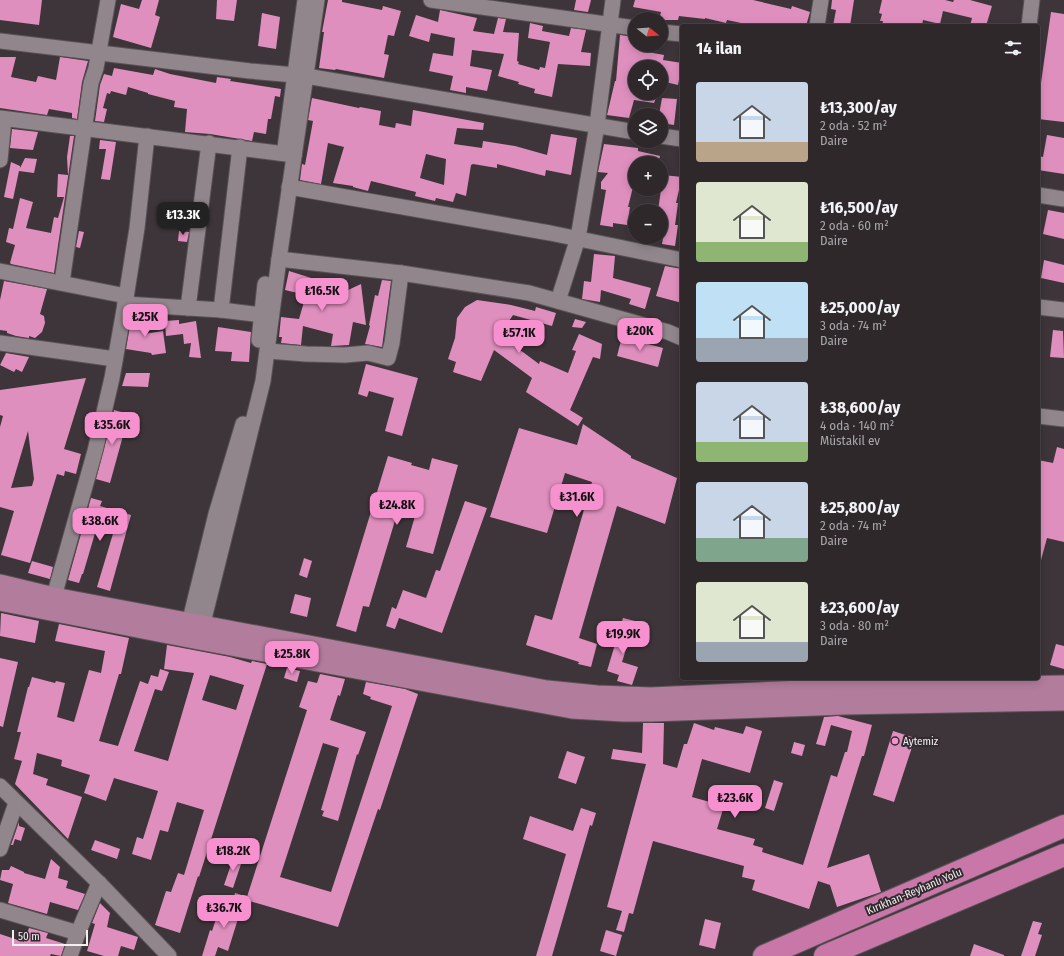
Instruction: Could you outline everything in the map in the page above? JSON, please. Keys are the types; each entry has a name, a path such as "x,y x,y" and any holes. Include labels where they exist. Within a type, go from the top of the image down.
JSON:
{"highway":[{"name":"Kırıkhan-Reyhanlı Yolu","path":"764,956 1064,826"},
{"path":"825,956 1064,855"}],"main road":[{"path":"0,584 52,604"},
{"path":"0,601 52,604 194,631 571,693 651,697 846,690 1064,685"},
{"path":"846,690 1064,700"}],"street":[{"path":"62,282 84,128 87,119 91,83 96,68 108,0"},
{"path":"194,631 254,421 268,351 266,315 300,76 305,0"},
{"path":"300,76 317,0"},
{"path":"431,0 628,27"},
{"path":"558,301 578,238 597,126 613,0"},
{"path":"817,24 821,0"},
{"path":"1029,24 1032,0"},
{"path":"668,33 680,34"},
{"path":"0,41 250,72 300,76 628,131"},
{"path":"0,160 2,118 289,154"},
{"path":"52,604 95,451 115,359 137,228 147,136"},
{"path":"668,137 680,139"},
{"path":"188,308 209,143"},
{"path":"221,310 240,147"},
{"path":"194,631 216,514 252,396 266,315 279,259 289,187 289,154"},
{"path":"289,187 578,238 680,260"},
{"path":"1040,195 1064,199"},
{"path":"279,259 401,273 529,293 668,332 680,337"},
{"path":"0,271 62,282 125,300 188,308 266,315"},
{"path":"268,351 344,355 368,353 388,358 392,343 401,273"},
{"path":"1040,307 1064,310"},
{"path":"0,343 115,359"},
{"path":"1040,416 1064,419"},
{"path":"0,786 99,883 169,956"},
{"path":"0,849 16,803"},
{"path":"70,956 99,883"},
{"path":"0,910 78,933"}],"building":[{"path":"0,0 42,0 39,25 0,20"},
{"path":"142,0 159,0 155,15 160,17 151,48 113,37 121,4 139,9"},
{"path":"217,0 237,0 234,21 216,19"},
{"path":"328,0 342,0 342,2 382,10 383,6 401,11 394,36 388,35 384,54 389,55 384,78 336,69 319,68 324,32 322,32"},
{"path":"576,0 591,0 588,12 574,10"},
{"path":"635,0 753,0 791,9 792,6 810,12 807,24 746,24 727,20 726,23 705,18 679,16 678,20 668,20 668,12 633,7"},
{"path":"832,0 854,0 850,24 833,24 836,10 831,9"},
{"path":"882,0 945,0 953,2 954,0 970,0 992,6 987,24 970,24 972,18 943,11 940,24 923,20 922,24 882,24 883,21 880,21 882,14 879,13"},
{"path":"440,10 477,18 473,31 494,34 498,18 506,19 503,32 519,33 518,64 539,70 540,67 545,68 550,42 528,38 530,23 543,26 542,31 569,36 571,28 586,30 581,52 591,53 590,66 558,64 552,97 534,93 535,89 518,84 519,82 498,76 504,54 472,50 470,66 492,70 487,91 466,87 466,93 450,90 453,76 429,71 433,53 453,56 455,38 431,33 429,42 409,36 416,15 438,22"},
{"path":"1051,12 1064,14 1064,122 1040,119 1040,90"},
{"path":"262,13 280,17 276,49 258,46"},
{"path":"620,35 628,36 628,52 648,52 664,55 663,60 628,60 628,100 634,100 632,108 628,108 628,118 607,115 615,81"},
{"path":"0,57 16,57 11,77 36,82 38,76 56,80 60,57 88,61 82,82 77,119 72,118 72,113 49,109 47,115 0,108"},
{"path":"668,61 680,63 678,85 668,83"},
{"path":"114,68 153,75 155,69 170,74 216,83 217,77 231,79 230,81 281,89 280,97 275,96 271,119 268,119 266,134 254,132 252,141 210,134 185,132 187,109 174,107 175,101 128,87 126,95 111,91 110,94 107,93 103,108 107,109 104,122 95,121 100,85 104,74 112,76"},
{"path":"312,98 381,111 379,125 395,128 396,123 411,126 413,110 484,123 483,130 457,128 454,144 482,148 483,141 515,146 547,155 551,134 577,138 571,175 546,170 545,176 497,164 497,168 473,164 471,165 466,196 456,193 453,202 436,198 435,201 415,196 416,192 371,181 368,191 353,186 333,183 344,147 328,143 321,184 300,180 302,164 305,165 313,121 308,120","holes":["426,154 446,159 444,185 420,178"]},
{"path":"677,99 674,125 668,124 668,108 660,108 662,100"},
{"path":"634,100 655,100 654,103"},
{"path":"12,129 38,132 33,150 10,148"},
{"path":"1047,135 1064,138 1064,174 1040,170 1040,156 1043,157"},
{"path":"70,136 74,136 54,273 11,264 15,245 6,242 9,228 13,229 20,198 33,202 26,228 51,233 54,217 58,218 64,197 57,197 58,174 68,175 67,157"},
{"path":"100,140 116,142 110,180 101,179 106,149 99,149"},
{"path":"604,144 638,148 638,151 660,156 628,156 628,196 631,196 628,204 627,225 613,223 613,227 600,225 606,190 601,189 601,182 608,173 598,172"},
{"path":"25,158 37,159 34,173 19,171 13,199 4,197 11,162 20,166 20,168"},
{"path":"668,176 680,177 680,186 676,203 678,203 675,225 678,225 675,246 662,244 668,244 668,204 659,204 660,196 668,196"},
{"path":"1048,210 1064,213 1064,239 1043,234"},
{"path":"79,231 84,232 80,248 76,247"},
{"path":"179,231 189,232 187,242 178,241"},
{"path":"594,254 615,256 613,278 651,288 645,309 629,304 631,299 601,290 600,302 582,299 584,281 591,282"},
{"path":"1044,260 1064,265 1064,283 1041,278"},
{"path":"665,266 680,269 680,302 656,296"},
{"path":"289,271 324,282 321,302 343,303 346,291 361,284 366,325 353,322 349,345 331,346 333,334 303,326 301,345 281,343 282,337 279,337 281,317 299,319 306,295 285,290"},
{"path":"382,280 391,281 382,347 365,344 370,326 375,295 378,296"},
{"path":"4,281 47,289 40,314 44,316 45,323 42,332 35,338 29,336 29,338 16,336 7,333 7,331 0,330 0,300"},
{"path":"477,300 511,305 535,311 536,307 556,313 552,326 513,315 500,335 539,364 540,361 568,373 576,351 572,350 579,334 602,344 600,359 593,357 570,410 583,418 578,426 526,392 532,378 494,350 481,381 453,372 456,362 448,359 455,338 457,318 465,307"},
{"path":"132,314 147,316 144,334 163,331 166,353 152,355 151,353 126,349"},
{"path":"575,319 586,322 582,328 572,327"},
{"path":"179,320 179,324 196,321 201,358 189,357 191,343 184,344 183,334 166,336 165,321"},
{"path":"218,327 251,332 249,362 231,361 232,352 215,351"},
{"path":"1053,330 1063,331 1064,358 1050,357"},
{"path":"622,337 663,348 658,367 617,356"},
{"path":"6,353 29,357 22,372 16,369 14,372 0,365"},
{"path":"366,364 418,378 402,436 385,431 394,398 369,391 367,397 358,394"},
{"path":"126,373 150,373 148,387 122,386"},
{"path":"86,378 64,449 81,454 76,474 65,471 64,476 57,474 30,563 1,555 14,511 0,507 0,427 3,416 0,415 0,390","holes":["28,431 34,479 32,486 11,488"]},
{"path":"114,410 129,414 110,483 96,479"},
{"path":"583,424 631,456 631,458 677,478 665,524 617,506 579,638 597,644 591,667 578,664 579,662 526,645 535,615 552,620 592,482 565,473 547,533 490,517 519,428 577,445"},
{"path":"1057,447 1064,449 1064,542 1047,538 1040,560 1040,460 1053,463"},
{"path":"388,456 429,470 432,458 458,465 433,554 406,547 420,499 403,494 369,607 363,606 356,632 336,626"},
{"path":"91,498 102,501 100,506 131,515 110,591 97,587 115,527 98,523 79,583 68,580"},
{"path":"465,501 487,508 442,633 399,618 395,629 386,626 392,607 396,609 403,590 426,598 436,570 440,571"},
{"path":"304,558 312,561 307,578 299,575"},
{"path":"32,561 53,567 50,579 28,573"},
{"path":"295,594 311,598 307,617 290,613"},
{"path":"1,613 39,621 35,643 0,636"},
{"path":"623,618 635,621 622,662 638,667 632,685 617,681 619,675 607,671"},
{"path":"59,624 129,638 121,674 119,674 99,741 118,746 140,681 148,684 151,675 158,677 160,669 169,672 162,691 155,689 134,751 168,761 194,673 164,669 167,645 230,657 251,663 252,661 267,664 180,933 155,925 166,891 171,892 178,873 184,875 204,810 177,802 168,832 160,830 151,860 132,854 137,837 143,839 158,791 114,778 106,801 84,793 90,775 61,766 62,760 37,753 33,774 48,779 46,785 82,797 68,839 15,784 22,761 14,759 21,732 17,732 28,687 32,677 55,683 56,681 65,683 57,717 74,722 89,670 101,673 105,651 55,641","holes":["210,675 244,685 236,710 202,700"]},
{"path":"1056,644 1064,646 1064,669 1050,665"},
{"path":"0,658 18,662 3,727 0,726"},
{"path":"287,668 300,671 297,682 284,678"},
{"path":"320,674 345,679 330,720 366,732 358,755 357,754 338,821 322,816 324,811 321,810 339,748 323,743 280,877 331,892 392,706 370,699 371,697 363,694 366,682 405,689 418,694 380,810 378,809 338,927 246,900 307,710 299,707 308,681 317,683"},
{"path":"838,716 872,725 864,756 862,756 827,868 869,854 881,892 837,907 830,885 818,881 809,909 752,890 755,880 742,877 744,866 653,841 633,914 629,913 624,932 616,930 622,911 607,907 646,764 611,759 613,749 642,753 643,723 664,723 663,764 677,768 684,744 687,744 694,723 714,730 715,727 743,734 746,726 762,731 750,773 702,759 692,797 724,806 717,829 755,839 753,845 763,848 762,852 803,865 831,775 837,777 845,752 847,752 852,731 831,725 825,746 816,744 824,717"},
{"path":"893,731 915,738 894,802 873,795"},
{"path":"794,742 805,745 802,756 791,753"},
{"path":"567,751 585,757 576,784 558,778"},
{"path":"774,780 783,783 774,811 765,808"},
{"path":"581,808 596,813 592,826 590,825 552,956 536,956 566,854 523,839 530,816 573,831"},
{"path":"19,822 19,826 25,828 21,841 15,839 13,845 11,845"},
{"path":"95,840 120,849 117,859 91,850"},
{"path":"234,856 243,858 233,888 224,885"},
{"path":"51,859 60,867 58,878 68,881 66,888 85,894 78,910 50,902 47,914 8,903 13,884 0,880 2,870 9,870 11,866 24,873 45,879"},
{"path":"235,893 245,896 228,951 218,947 215,956 202,956 210,930 212,931 216,919 223,921 226,912 229,914"},
{"path":"100,903 110,913 107,927 138,937 134,950 121,946 118,956 104,956 87,951 95,924 92,923"},
{"path":"705,919 721,923 715,949 699,945"},
{"path":"1033,921 1042,923 1038,934 1042,935 1035,956 1021,956"},
{"path":"29,928 48,933 46,938 65,944 61,956 51,954 50,956 0,956 0,934 24,942"},
{"path":"606,930 622,935 616,956 600,951"},
{"path":"974,944 1004,955 1004,956 970,956"}],"place":[{"name":"Aytemiz","path":"895,741"}]}
